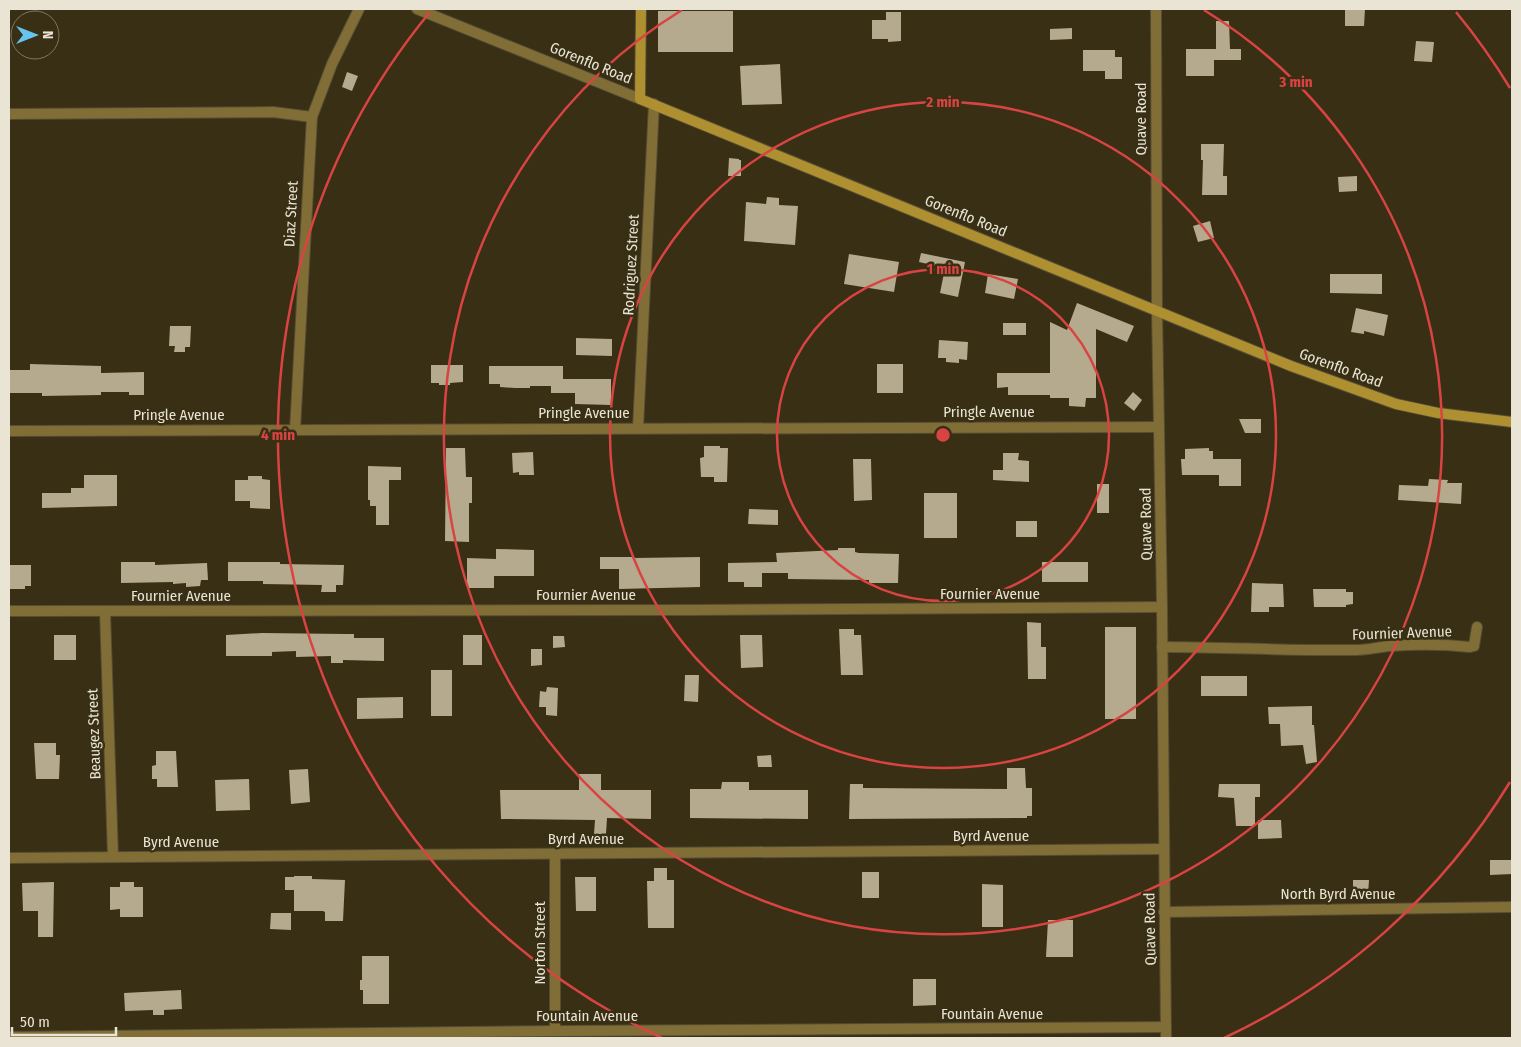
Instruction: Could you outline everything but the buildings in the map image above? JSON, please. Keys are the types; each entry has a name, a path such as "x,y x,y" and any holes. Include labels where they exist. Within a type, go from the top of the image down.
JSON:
{"main road":[{"path":"640,99 641,9"},
{"name":"Gorenflo Road","path":"640,99 1291,366 1396,404 1438,413 1512,422"}],"street":[{"name":"Diaz Street","path":"295,430 312,117 332,64 359,9"},
{"name":"Gorenflo Road","path":"416,9 640,99"},
{"name":"Quave Road","path":"1156,9 1157,311 1166,1038"},
{"name":"Rodriguez Street","path":"638,428 654,104"},
{"path":"9,114 274,112 312,117"},
{"name":"Pringle Avenue","path":"9,431 1159,427"},
{"name":"Fournier Avenue","path":"9,611 1162,608"},
{"name":"Beaugez Street","path":"105,611 113,857"},
{"name":"Fournier Avenue","path":"1162,647 1302,650 1366,650 1393,646 1431,644 1470,647 1474,646 1476,642 1477,627"},
{"name":"Byrd Avenue","path":"9,858 1164,849"},
{"name":"Norton Street","path":"555,854 555,1031"},
{"name":"North Byrd Avenue","path":"1164,912 1512,907"},
{"name":"Fountain Avenue","path":"9,1037 1166,1027"}]}
